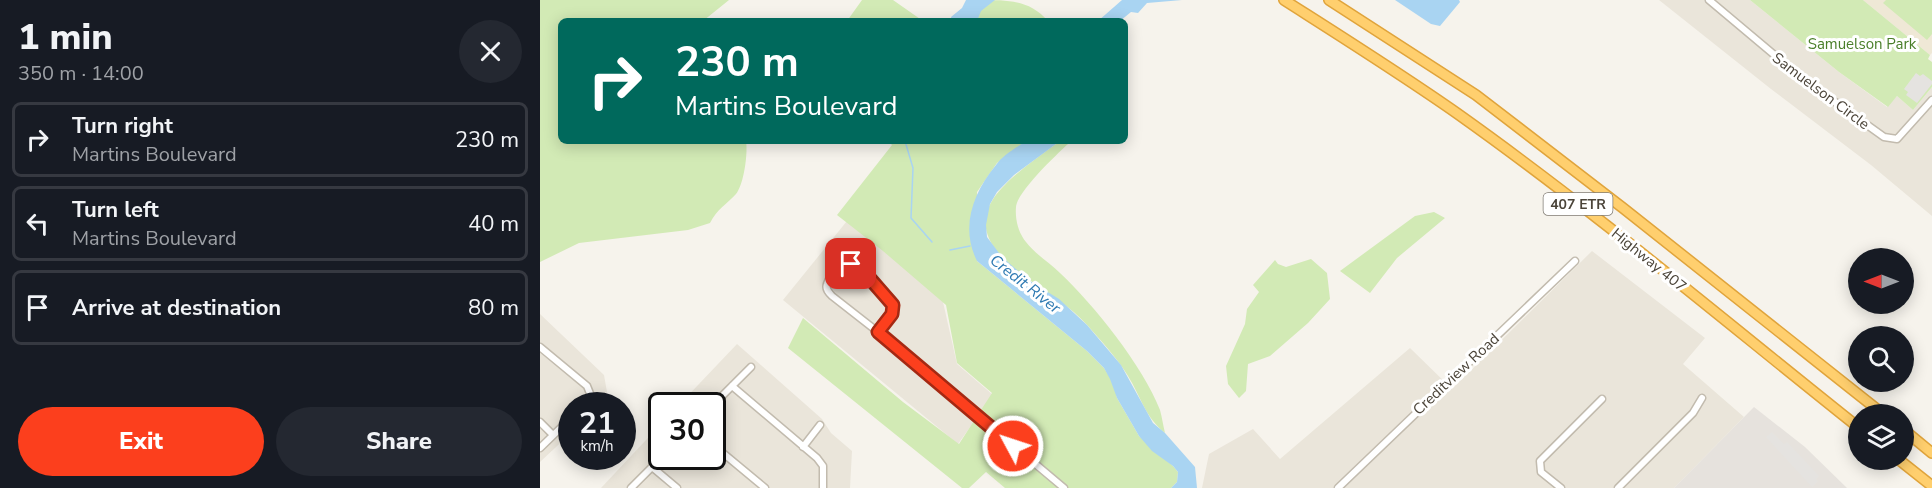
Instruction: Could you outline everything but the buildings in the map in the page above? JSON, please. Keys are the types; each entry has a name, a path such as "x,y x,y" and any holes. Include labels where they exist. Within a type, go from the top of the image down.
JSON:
{"highway":[{"name":"Highway 407","path":"1284,0 1459,115 1592,214 1848,419"},
{"name":"Highway 407","path":"1329,0 1476,95 1870,404"},
{"path":"1914,438 1932,453"},
{"path":"1912,470 1932,486"}],"street":[{"name":"Samuelson Circle","path":"1709,0 1803,80 1884,137 1898,139 1932,100"},
{"name":"Creditview Road","path":"1338,488 1575,261"},
{"path":"878,332 892,314 894,308 892,302 859,266 851,264 843,267 827,283 828,291 835,299 878,332 1064,488"},
{"path":"540,347 590,392"},
{"path":"726,392 751,368"},
{"path":"732,386 817,458 823,466 823,488"},
{"path":"1618,488 1693,413 1702,398"},
{"path":"1561,488 1541,472 1540,461 1602,399"},
{"path":"540,422 553,435"},
{"path":"803,447 820,425"},
{"path":"540,448 558,430"},
{"path":"726,456 765,488"},
{"path":"631,488 649,470"},
{"path":"656,470 677,488"}],"shaded area":[{"path":"1659,0 1750,0 1839,72 1887,107 1897,96 1913,110 1932,87 1932,216 1871,165"},
{"path":"1863,0 1932,0 1932,53 1930,55"},
{"path":"1916,73 1920,76 1923,74 1932,81 1917,103 1906,95 1908,92 1904,89"},
{"path":"851,216 943,302 957,364 993,395 958,444 783,300"},
{"path":"1592,251 1705,338 1683,364 1744,417 1674,488 1202,488 1209,454 1253,429 1280,459 1410,348 1452,389"},
{"path":"540,314 604,375 607,392 558,392 558,445 540,462"},
{"path":"737,344 822,419 831,433 852,451 850,488 601,488 618,470 636,470 636,451 648,438 648,470 726,470 726,392 691,392"},
{"path":"1754,407 1805,447 1847,488 1674,488"},
{"path":"1772,432 1784,444 1787,442 1819,476 1816,479 1818,481 1812,487 1766,437"}],"green space":[{"path":"540,0 729,0 707,18 558,18 558,144 746,144 745,168 736,194 710,223 688,230 579,243 540,262"},
{"path":"862,0 893,0 919,18 849,18"},
{"path":"980,0 1009,1 1026,5 1045,18 971,18"},
{"name":"Samuelson Park","path":"1750,0 1863,0 1930,55 1928,59 1932,62 1932,87 1913,110 1897,96 1888,107 1839,72"},
{"path":"1886,0 1932,0 1932,34 1927,40 1883,3"},
{"path":"1022,144 997,163 977,192 977,261 1087,351 1104,368 1114,384 1117,398 1139,436 1178,472 1177,482 1171,488 1005,488 986,472 969,488 962,488 788,348 803,318 903,402 959,444 992,393 957,363 946,305 837,215 892,145"},
{"path":"1056,144 1068,144 1038,174 1018,200 1016,212 1019,230 1030,246 1088,302 1130,356 1160,410 1165,433 1148,413 1119,363 1088,326 1068,307 1005,260 990,241 985,224 989,207 999,191 1014,176"},
{"path":"1434,212 1445,218 1397,258 1370,293 1340,271 1415,216"},
{"path":"1311,259 1327,273 1330,299 1308,323 1270,356 1248,364 1246,391 1239,398 1228,384 1226,366 1245,324 1247,309 1259,292 1253,285 1275,260 1286,267"}],"water":[{"path":"966,0 995,0 981,11 978,18 951,18 962,8"},
{"path":"1122,0 1182,0 1147,3 1138,13 1131,12 1124,18 1101,18"},
{"path":"1395,0 1459,0 1460,2 1440,26 1431,24"},
{"name":"Credit River","path":"1022,144 1056,144 1014,175 997,192 990,204 986,225 987,237 1002,257 1030,281 1059,299 1087,325 1121,365 1153,423 1195,467 1197,488 1171,488 1177,482 1178,472 1152,451 1139,436 1117,398 1104,368 1087,351 977,261 970,236 971,211 988,176 999,161"}],"waterway":[{"path":"906,144 913,168 911,218 932,242"},
{"path":"950,250 970,246"}],"route":[{"path":"851,264 859,266 892,302 894,308 892,314 878,332 1013,446"}]}
